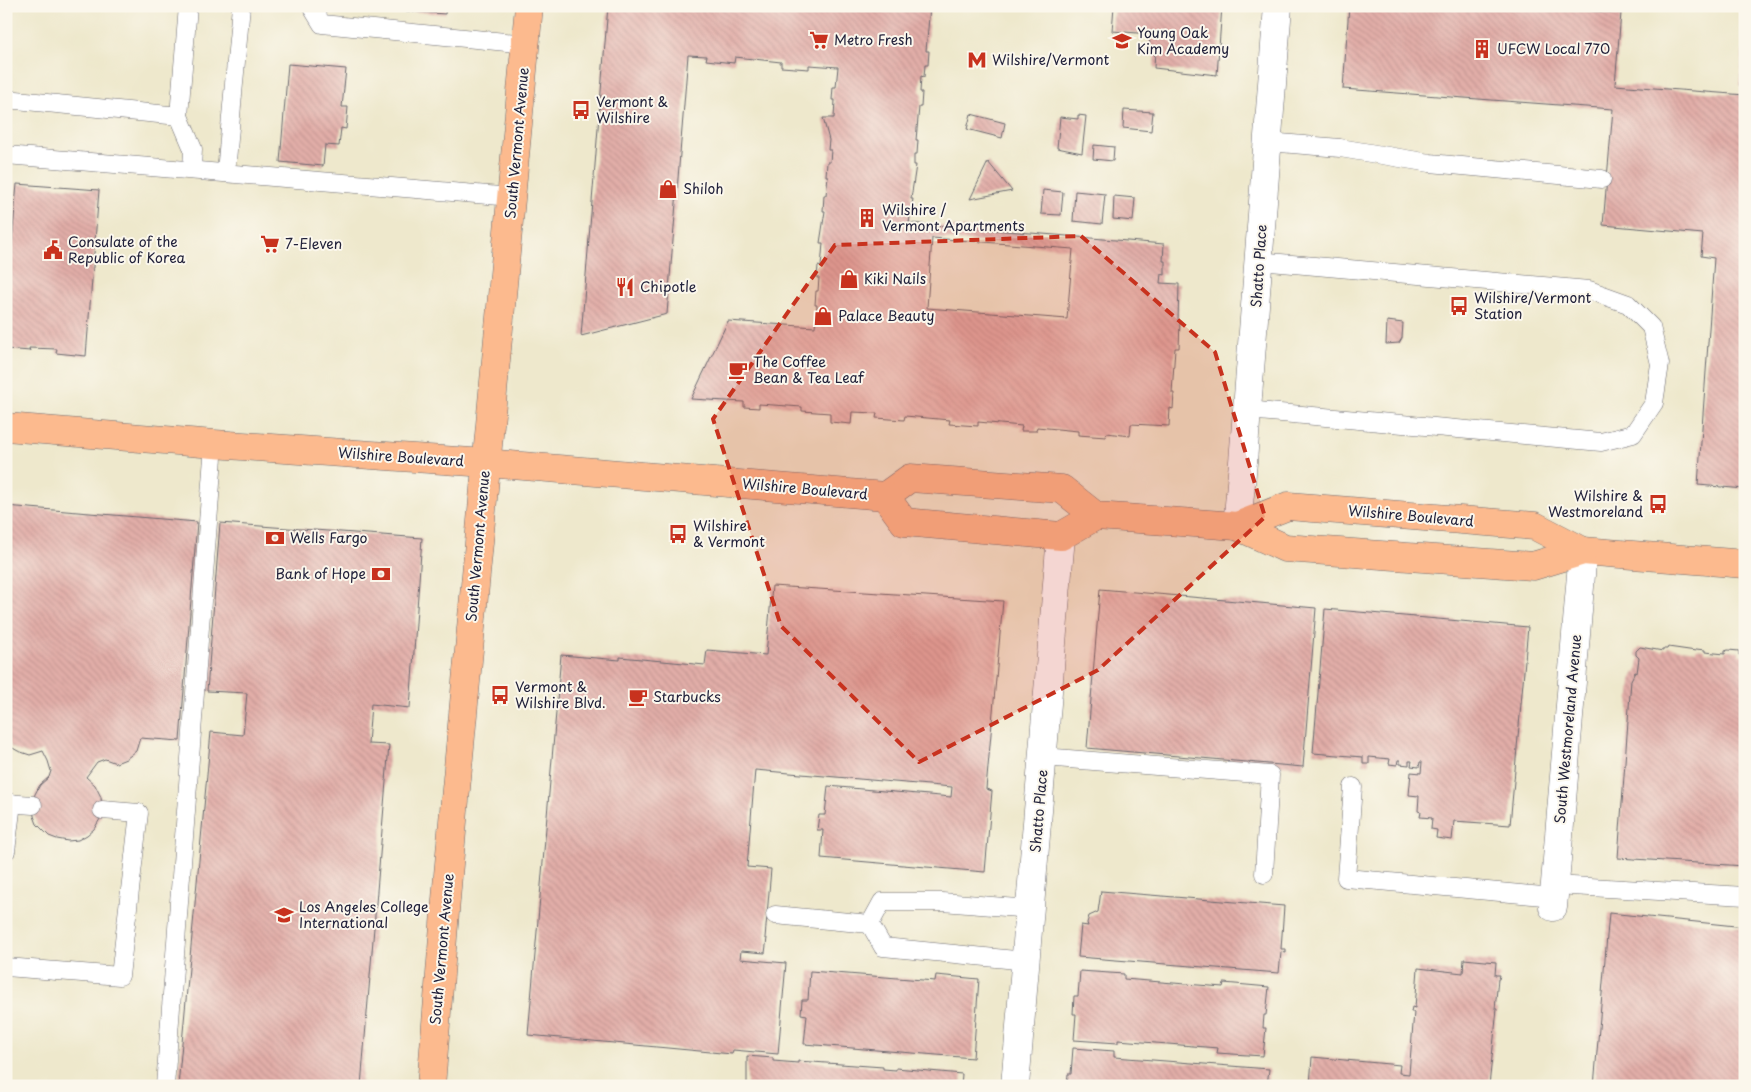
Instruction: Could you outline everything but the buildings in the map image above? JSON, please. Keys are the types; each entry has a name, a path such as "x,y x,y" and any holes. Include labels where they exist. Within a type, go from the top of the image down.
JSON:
{"main road":[{"name":"South Vermont Avenue","path":"431,1086 448,875 529,6"},
{"name":"Wilshire Boulevard","path":"6,428 486,463 885,496 910,478 1062,489 1096,516 1237,526 1285,548 1533,566 1583,551 1745,564"},
{"name":"Wilshire Boulevard","path":"885,496 904,522 1061,536"},
{"name":"Wilshire Boulevard","path":"1237,526 1288,506 1534,526 1583,551"},
{"path":"1061,536 1096,516"}],"street":[{"name":"Shatto Place","path":"1237,526 1278,6"},
{"name":"Shatto Place","path":"1015,1086 1061,536"},
{"name":"South Westmoreland Avenue","path":"1554,896 1583,551"}],"lane":[{"path":"188,6 179,116 194,149 192,169"},
{"path":"226,172 241,6"},
{"path":"311,6 322,24 526,44"},
{"path":"6,98 179,116"},
{"path":"1268,142 1340,148 1430,164 1602,179"},
{"path":"6,155 512,197"},
{"path":"1247,410 1601,442 1633,434 1654,403 1660,364 1651,327 1628,304 1589,290 1259,261"},
{"path":"165,1086 214,444"},
{"path":"1043,757 1270,775 1264,874"},
{"path":"1354,787 1346,878 1554,896 1745,896"},
{"path":"6,851 9,803 33,805"},
{"path":"6,967 120,976 139,813 102,810"},
{"path":"870,924 882,902 942,902 1030,908"},
{"path":"775,915 870,924"},
{"path":"870,924 883,947 1026,961"}],"highlighted area":[{"path":"1081,236 1215,352 1265,517 1098,670 919,762 781,626 713,419 835,245"}],"place":[{"name":"Metro Fresh","path":"819,40"},
{"name":"Young Oak Kim Academy","path":"1122,41"},
{"name":"UFCW Local 770","path":"1482,49"},
{"name":"Wilshire/Vermont","path":"977,60"},
{"name":"Vermont & Wilshire","path":"581,110"},
{"name":"Shiloh","path":"668,189"},
{"name":"Wilshire / Vermont Apartments","path":"867,218"},
{"name":"7-Eleven","path":"270,244"},
{"name":"Consulate of the Republic of Korea","path":"53,250"},
{"name":"Kiki Nails","path":"849,279"},
{"name":"Chipotle","path":"625,287"},
{"name":"Wilshire/Vermont Station","path":"1459,306"},
{"name":"Palace Beauty","path":"823,316"},
{"name":"The Coffee Bean & Tea Leaf","path":"738,370"},
{"name":"Wilshire & Westmoreland","path":"1658,504"},
{"name":"Wilshire & Vermont","path":"678,534"},
{"name":"Wells Fargo","path":"275,538"},
{"name":"Bank of Hope","path":"381,574"},
{"name":"Vermont & Wilshire Blvd.","path":"500,695"},
{"name":"Starbucks","path":"638,697"},
{"name":"Los Angeles College International","path":"284,915"}]}
